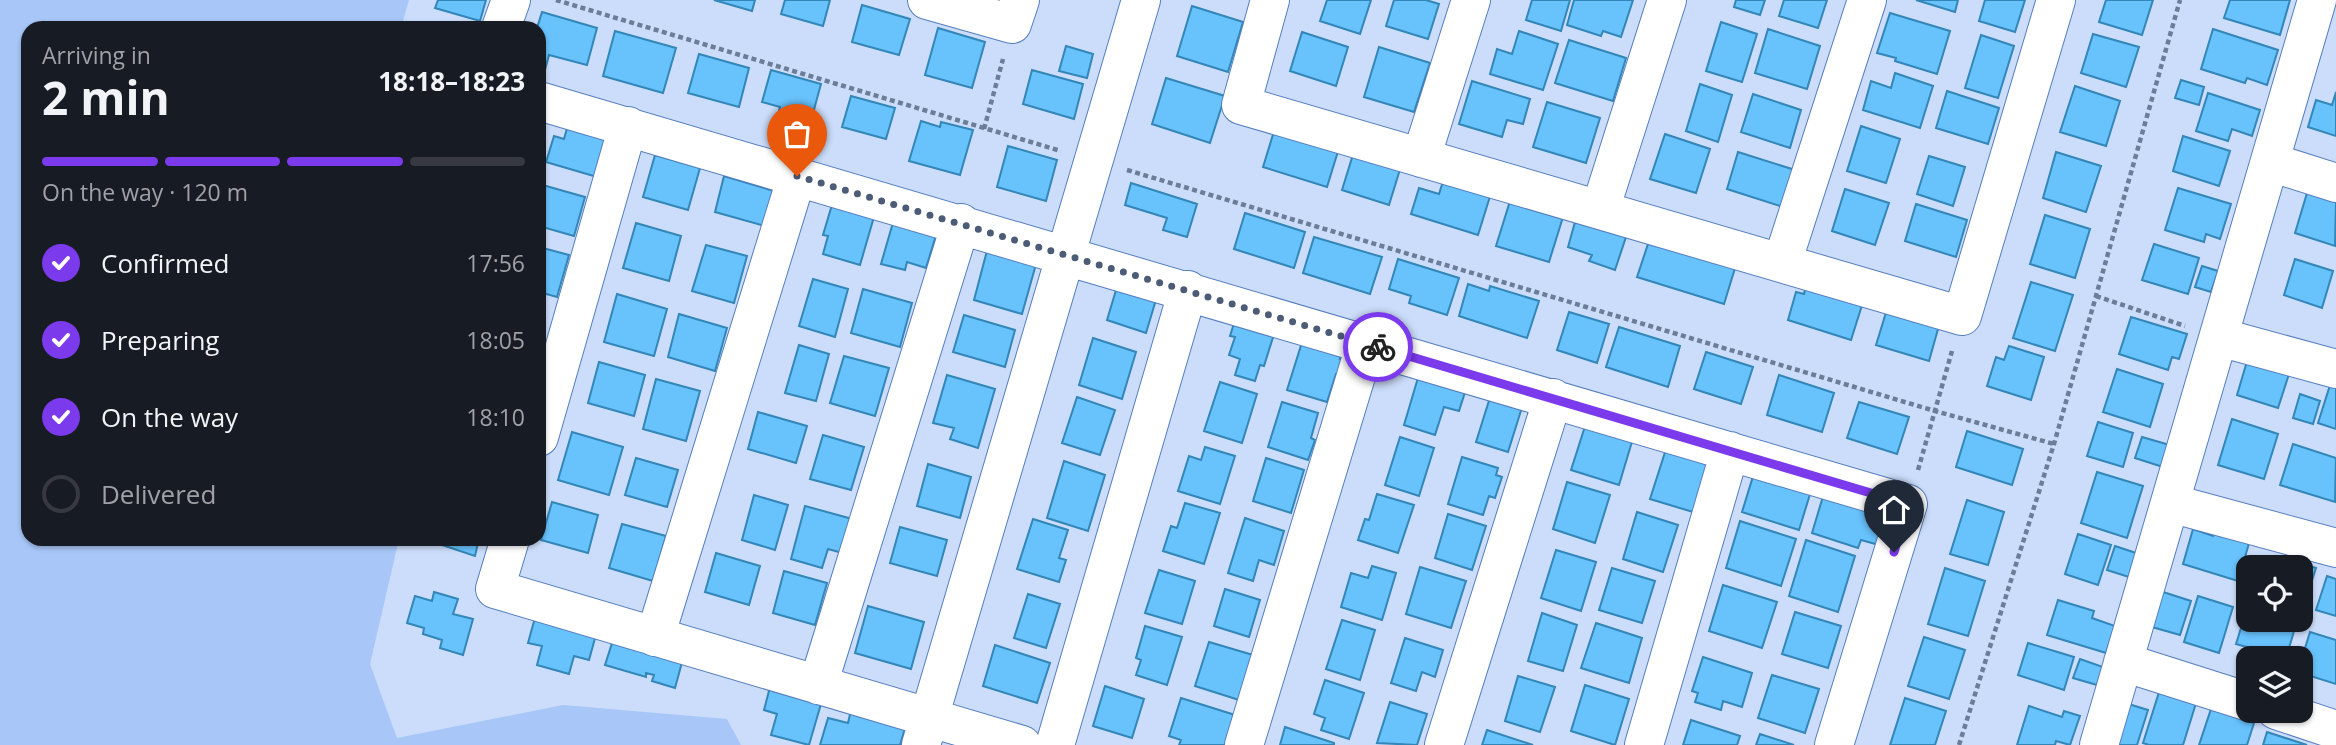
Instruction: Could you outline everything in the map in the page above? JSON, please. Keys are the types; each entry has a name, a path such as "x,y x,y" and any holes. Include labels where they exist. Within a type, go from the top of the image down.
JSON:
{"street":[{"path":"503,21 510,0"},
{"path":"927,0 1016,12"},
{"path":"925,731 1141,0"},
{"path":"1270,0 1241,105 1962,316 2056,0"},
{"path":"1421,158 1471,0"},
{"path":"1600,210 1667,0"},
{"path":"1782,263 1867,0"},
{"path":"2099,745 2317,0"},
{"path":"546,103 1908,504 1835,745"},
{"path":"546,413 628,126"},
{"path":"2270,162 2336,183"},
{"path":"655,637 797,176"},
{"path":"818,685 961,223"},
{"path":"1055,745 1188,290"},
{"path":"2218,338 2336,369"},
{"path":"1244,745 1366,343"},
{"path":"1444,745 1553,398"},
{"path":"1644,745 1730,451"},
{"path":"2170,503 2336,548"},
{"path":"508,546 495,589 818,685 925,731 1022,745"},
{"path":"2123,662 2236,698"},
{"path":"2313,722 2336,730"}],"path":[{"path":"555,0 1935,411 2054,444"},
{"path":"1959,745 2054,444 2180,0"},
{"path":"985,129 1016,12"},
{"path":"2096,296 2218,338"},
{"path":"1908,504 1962,316"}],"shaded area":[{"path":"0,0 409,0 403,21 21,21 21,546 397,546 370,664 397,738 563,705 727,719 741,745 0,745"}],"building":[{"path":"438,0 486,0 480,21 435,8"},
{"path":"714,0 755,0 752,11"},
{"path":"785,0 830,0 823,26 781,14"},
{"path":"1327,0 1371,0 1360,34 1320,21"},
{"path":"1394,0 1426,0 1439,4 1428,39 1386,26"},
{"path":"1532,0 1570,0 1561,31 1526,20"},
{"path":"1574,0 1633,0 1621,37 1603,31 1601,36 1567,25"},
{"path":"1736,0 1765,0 1760,15 1734,7"},
{"path":"1784,0 1827,0 1818,28 1779,16"},
{"path":"1916,0 1958,0 1955,12"},
{"path":"1985,0 2025,0 2015,32 1979,21"},
{"path":"2106,0 2153,0 2142,35 2099,22"},
{"path":"2230,0 2290,0 2280,35 2224,18"},
{"path":"862,5 910,19 899,55 852,42"},
{"path":"1192,6 1243,22 1228,72 1177,56"},
{"path":"542,12 597,28 587,65 549,55 546,66 546,21 539,21"},
{"path":"1890,13 1950,31 1937,74 1877,53"},
{"path":"1721,22 1757,34 1742,82 1706,71"},
{"path":"938,28 985,42 972,88 925,75"},
{"path":"1768,29 1820,46 1807,89 1755,73"},
{"path":"2213,29 2278,50 2267,85 2247,78 2245,83 2201,69"},
{"path":"615,31 676,48 663,93 603,76"},
{"path":"1519,31 1558,44 1543,90 1490,74 1497,49 1512,54"},
{"path":"1302,32 1348,47 1336,86 1290,71"},
{"path":"2093,34 2139,47 2126,87 2081,73"},
{"path":"1981,35 2014,46 1998,98 1965,88"},
{"path":"1569,40 1626,58 1613,101 1555,83"},
{"path":"1066,46 1093,54 1087,78 1059,71"},
{"path":"1379,47 1430,63 1414,112 1364,97"},
{"path":"699,54 749,68 739,107 688,93"},
{"path":"771,70 821,84 807,135 775,125 780,107 762,102"},
{"path":"1032,70 1083,84 1074,119 1023,104"},
{"path":"1895,73 1933,86 1920,128 1863,110 1871,81 1891,88"},
{"path":"1166,78 1225,96 1210,143 1152,124"},
{"path":"2181,80 2204,87 2199,105 2175,98"},
{"path":"1472,81 1530,99 1523,124 1507,120 1502,137 1459,124"},
{"path":"1700,84 1732,95 1718,142 1686,131"},
{"path":"2075,86 2120,101 2106,146 2060,132"},
{"path":"1947,91 1999,108 1988,144 1936,128"},
{"path":"2336,92 2336,136 2308,127 2316,100 2332,105"},
{"path":"2208,93 2260,110 2252,136 2232,129 2228,141 2196,131"},
{"path":"1753,94 1801,110 1790,148 1741,132"},
{"path":"851,96 895,108 886,139 842,127"},
{"path":"1547,102 1600,118 1586,163 1533,147"},
{"path":"569,121 609,132 597,177 546,162 554,136 564,139"},
{"path":"921,121 940,127 941,122 973,130 960,175 909,161"},
{"path":"1861,126 1900,139 1886,183 1847,171"},
{"path":"1275,128 1339,148 1327,187 1263,167"},
{"path":"1665,134 1710,149 1696,193 1650,179"},
{"path":"2183,136 2230,151 2219,186 2173,171"},
{"path":"1008,146 1057,160 1046,201 997,187"},
{"path":"1355,148 1402,163 1389,205 1342,190"},
{"path":"1738,152 1795,170 1783,207 1727,189"},
{"path":"2056,152 2101,166 2086,212 2043,198"},
{"path":"655,155 700,168 688,210 643,197"},
{"path":"1929,156 1965,167 1953,206 1917,194"},
{"path":"1445,175 1492,190 1478,235 1411,214 1419,188 1439,194"},
{"path":"724,176 774,191 765,226 715,212"},
{"path":"1131,183 1197,204 1187,237 1163,230 1167,218 1125,205"},
{"path":"546,186 585,197 574,236 546,228"},
{"path":"2178,188 2231,204 2220,239 2206,234 2204,242 2165,230"},
{"path":"1845,189 1889,203 1875,245 1832,231"},
{"path":"2307,193 2336,202 2335,246 2295,233"},
{"path":"834,198 876,210 860,265 823,254 828,236 823,235"},
{"path":"1510,201 1563,217 1549,262 1496,246"},
{"path":"1916,204 1967,220 1956,257 1905,241"},
{"path":"1245,213 1305,232 1294,268 1234,249"},
{"path":"2045,215 2090,229 2075,278 2030,264"},
{"path":"894,219 937,232 926,268 907,262 905,270 881,264"},
{"path":"1575,222 1626,237 1615,270 1589,261 1592,255 1568,247"},
{"path":"636,223 681,236 669,281 623,268"},
{"path":"1314,237 1382,257 1370,294 1303,273"},
{"path":"1650,238 1736,265 1724,304 1637,277"},
{"path":"989,243 1038,257 1022,314 974,300"},
{"path":"2154,244 2199,258 2188,294 2142,280"},
{"path":"706,245 747,256 734,303 692,291"},
{"path":"546,249 569,255 557,297 546,294"},
{"path":"1398,259 1459,278 1447,315 1409,303 1411,296 1389,289"},
{"path":"2295,259 2333,271 2322,308 2284,295"},
{"path":"2202,266 2218,271 2211,292 2195,287"},
{"path":"813,279 848,289 835,337 799,326"},
{"path":"1807,281 1864,299 1851,340 1788,320 1796,292 1804,294"},
{"path":"2031,282 2073,295 2055,351 2013,338"},
{"path":"1468,284 1489,291 1490,286 1539,301 1527,338 1459,316"},
{"path":"863,289 912,303 900,347 851,333"},
{"path":"1116,290 1158,293 1146,333 1107,320"},
{"path":"617,294 667,309 654,356 604,342"},
{"path":"1888,306 1940,322 1929,361 1876,345"},
{"path":"1569,312 1609,324 1597,363 1557,350"},
{"path":"679,314 727,328 715,371 668,357"},
{"path":"964,315 1015,330 1005,367 953,352"},
{"path":"1236,317 1274,334 1264,366 1260,365 1255,381 1235,375 1240,359 1229,355 1235,337 1230,336"},
{"path":"2131,317 2187,334 2179,359 2172,357 2168,370 2119,354"},
{"path":"1619,327 1680,346 1668,387 1606,367"},
{"path":"1093,338 1136,352 1122,399 1079,385"},
{"path":"1303,339 1343,351 1339,375 1336,374 1327,402 1287,390"},
{"path":"799,345 829,354 816,401 785,393"},
{"path":"2009,346 2044,357 2031,400 1987,386 1996,357 2004,360"},
{"path":"1706,352 1753,367 1741,404 1694,389"},
{"path":"844,356 889,368 875,416 830,403"},
{"path":"2248,358 2290,371 2278,408 2237,395"},
{"path":"599,362 645,375 634,416 588,403"},
{"path":"2117,369 2163,384 2150,427 2103,412"},
{"path":"1420,371 1467,386 1459,411 1444,407 1435,435 1404,425"},
{"path":"947,375 995,389 978,448 950,439 954,428 933,423"},
{"path":"1779,375 1834,393 1822,432 1767,415"},
{"path":"656,379 700,391 686,441 643,429"},
{"path":"1220,382 1257,394 1242,443 1204,431"},
{"path":"2331,382 2336,383 2336,429 2318,423"},
{"path":"1492,391 1524,401 1508,452 1476,442"},
{"path":"2300,394 2320,401 2313,424 2293,418"},
{"path":"1077,397 1115,410 1100,455 1062,443"},
{"path":"1282,402 1318,413 1311,438 1315,440 1308,460 1268,447"},
{"path":"1859,402 1909,417 1897,454 1847,438"},
{"path":"758,412 807,426 796,463 748,449"},
{"path":"2232,419 2278,434 2264,479 2218,465"},
{"path":"1587,420 1634,435 1619,485 1571,470"},
{"path":"2098,422 2133,433 2123,467 2087,456"},
{"path":"1967,431 2023,449 2012,485 1956,467"},
{"path":"572,432 623,447 609,495 558,480"},
{"path":"823,435 864,447 851,490 810,479"},
{"path":"1400,437 1434,448 1419,496 1385,485"},
{"path":"2142,437 2173,446 2166,468 2135,458"},
{"path":"2293,444 2336,458 2335,502 2280,485"},
{"path":"1667,446 1709,459 1693,512 1650,499"},
{"path":"1205,447 1235,456 1220,504 1178,491 1189,456 1201,460"},
{"path":"1462,457 1498,468 1496,475 1502,477 1495,498 1489,496 1483,515 1448,504"},
{"path":"636,458 678,470 667,507 625,495"},
{"path":"1266,458 1304,470 1291,513 1253,501"},
{"path":"1064,461 1105,475 1088,531 1047,518"},
{"path":"928,464 971,477 960,518 917,506"},
{"path":"2097,472 2143,486 2127,538 2081,523"},
{"path":"1754,473 1811,491 1799,530 1742,512"},
{"path":"1567,482 1610,495 1595,543 1553,529"},
{"path":"1824,493 1889,514 1879,545 1861,540 1858,548 1812,533"},
{"path":"1377,494 1414,505 1398,553 1358,540 1365,519 1369,520"},
{"path":"754,495 788,505 775,550 742,540"},
{"path":"1967,500 2004,512 1988,565 1950,554"},
{"path":"552,502 598,515 588,553 546,541 546,523"},
{"path":"1185,503 1220,513 1204,564 1163,551 1171,526 1177,528"},
{"path":"805,506 856,520 846,554 828,549 822,568 791,559"},
{"path":"1637,512 1678,525 1663,572 1623,559"},
{"path":"1448,514 1486,526 1472,570 1435,558"},
{"path":"1245,518 1284,531 1274,565 1259,560 1253,581 1228,573"},
{"path":"1033,519 1068,530 1059,558 1066,560 1059,582 1017,569"},
{"path":"1740,521 1796,539 1781,586 1726,568"},
{"path":"622,524 666,536 653,581 609,568"},
{"path":"900,527 947,540 937,576 890,563"},
{"path":"2193,529 2213,536 2215,529 2250,540 2246,555 2236,555 2236,580 2183,564"},
{"path":"2078,534 2111,545 2098,585 2065,574"},
{"path":"1806,540 1855,556 1838,612 1789,596"},
{"path":"445,546 477,546 475,556"},
{"path":"2115,546 2136,553 2129,577 2107,570"},
{"path":"1556,550 1596,562 1581,611 1541,598"},
{"path":"716,553 760,566 749,605 705,592"},
{"path":"1372,566 1396,573 1382,620 1341,607 1351,573 1368,578"},
{"path":"1420,567 1466,581 1451,628 1406,614"},
{"path":"1612,568 1655,581 1642,623 1599,610"},
{"path":"1945,568 1985,581 1968,636 1928,624"},
{"path":"1159,570 1195,581 1182,624 1145,613"},
{"path":"784,571 827,583 815,625 773,613"},
{"path":"2327,576 2336,579 2336,616 2316,610"},
{"path":"1723,585 1777,602 1762,648 1709,631"},
{"path":"1225,589 1260,600 1249,637 1214,626"},
{"path":"434,592 458,599 453,614 473,619 463,655 440,648 442,640 423,634 424,628 407,623 415,596 432,601"},
{"path":"2163,592 2191,601 2180,635 2152,627"},
{"path":"1028,594 1060,604 1046,648 1014,638"},
{"path":"2198,596 2233,607 2219,653 2184,642"},
{"path":"2058,600 2094,611 2092,618 2115,626 2106,653 2047,635"},
{"path":"868,606 924,622 911,669 855,653"},
{"path":"1795,612 1841,626 1828,668 1782,654"},
{"path":"1542,613 1577,625 1563,671 1528,661"},
{"path":"536,614 597,631 589,660 574,656 569,674 537,665 542,646 528,643"},
{"path":"1342,620 1375,630 1360,680 1326,669"},
{"path":"1596,623 1642,638 1629,683 1581,668"},
{"path":"1145,626 1182,637 1167,685 1136,675 1141,660 1136,658"},
{"path":"2240,632 2294,632 2290,646 2236,644"},
{"path":"2310,632 2336,640 2336,684 2313,677 2313,646 2306,646"},
{"path":"1924,637 1965,650 1949,699 1908,686"},
{"path":"1405,638 1443,650 1435,677 1422,672 1416,691 1391,683"},
{"path":"613,640 684,655 675,688 652,681 654,675 646,673 646,677 605,665"},
{"path":"1209,642 1253,655 1239,700 1195,686"},
{"path":"2028,643 2074,657 2064,690 2018,675"},
{"path":"995,645 1050,663 1037,703 983,686"},
{"path":"1703,657 1752,673 1742,707 1723,701 1721,710 1695,702 1698,693 1692,691"},
{"path":"2080,659 2103,667 2097,685 2073,678"},
{"path":"1772,675 1819,689 1805,733 1758,718"},
{"path":"1518,676 1555,687 1540,732 1505,721"},
{"path":"1325,680 1364,693 1349,739 1321,730 1325,718 1314,714"},
{"path":"771,683 823,697 809,745 771,735 777,714 764,710"},
{"path":"1585,685 1629,699 1615,745 1571,731"},
{"path":"1105,686 1144,699 1132,738 1093,726"},
{"path":"2160,689 2197,700 2183,745 2143,743"},
{"path":"1181,698 1235,715 1226,745 1179,745 1181,740 1169,736"},
{"path":"1905,698 1946,711 1935,745 1890,745"},
{"path":"1390,702 1427,714 1417,745 1377,743"},
{"path":"2122,702 2148,710 2137,745 2109,745"},
{"path":"2029,706 2062,717 2064,711 2080,716 2070,745 2056,741 2055,745 2017,745"},
{"path":"2211,709 2236,717 2236,723 2254,723 2247,745 2199,745"},
{"path":"851,710 906,725 900,745 820,745 828,718 848,723"},
{"path":"1691,720 1740,736 1737,745 1683,745"},
{"path":"1285,727 1334,743 1334,745 1280,745"},
{"path":"1487,730 1533,745 1482,745"},
{"path":"2267,732 2307,745 2263,745"},
{"path":"1760,734 1794,745 1756,745"}],"way so far":[{"path":"797,176 1378,347"}],"route":[{"path":"1378,347 1908,504 1894,552"}]}
